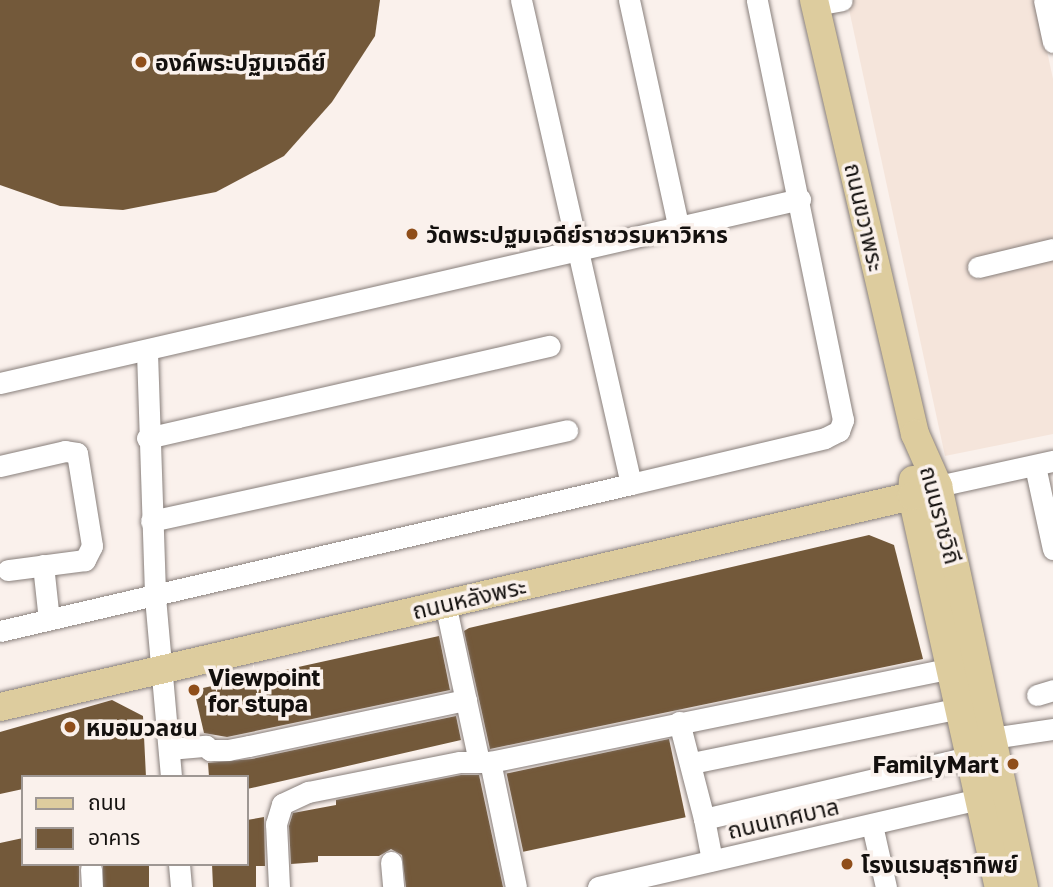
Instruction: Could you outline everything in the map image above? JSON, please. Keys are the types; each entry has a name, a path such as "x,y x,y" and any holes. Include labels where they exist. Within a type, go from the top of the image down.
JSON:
{"main road":[{"name":"ถนนขวาพระ","path":"824,2 915,434"},
{"name":"ถนนราชวิถี","path":"915,434 938,486 982,747 1024,887"},
{"name":"ถนนราชวิถี","path":"915,434 912,496 961,709 982,747 980,799 999,887"},
{"name":"ถนนหลังพระ","path":"0,707 912,496 938,486"}],"street":[{"path":"521,0 580,249 631,484"},
{"path":"629,0 678,225"},
{"path":"0,631 155,597 825,438 839,431 843,420 800,199 757,0"},
{"path":"1044,0 1053,42"},
{"path":"0,383 147,352 678,225 800,199"},
{"path":"978,267 1053,249"},
{"path":"147,438 550,346"},
{"path":"147,352 147,438 155,597 171,775"},
{"path":"151,521 567,430"},
{"path":"0,466 65,451 77,453 92,546 85,560 8,570"},
{"path":"938,486 1044,464 1053,549"},
{"path":"43,565 50,620"},
{"path":"445,603 466,700 516,887"},
{"path":"279,887 276,824 282,804 308,792 484,762 952,668"},
{"path":"169,749 206,746 210,750 239,748 466,700"},
{"path":"692,763 961,709"},
{"path":"679,722 692,763 712,860"},
{"path":"704,819 1053,729"},
{"name":"ถนนเทศบาล","path":"598,887 980,799"},
{"path":"872,825 886,887"},
{"path":"391,862 393,887"},
{"path":"178,866 180,887"}],"shaded area":[{"path":"847,0 1036,0 1053,79 1053,434 945,456"}],"building":[{"path":"0,0 380,0 375,36 332,102 284,156 216,192 123,210 60,206 0,185"},
{"path":"869,535 894,545 923,659 490,749 464,631 469,628"},
{"path":"439,636 450,690 227,737 204,733 194,690"},
{"path":"112,700 143,716 146,775 21,775 21,789 0,794 0,732"},
{"path":"456,716 461,740 248,789 248,775 209,775 208,763 252,759"},
{"path":"669,739 686,817 523,852 507,774"},
{"path":"461,775 479,775 503,887 406,887 402,855 391,849 379,856 318,856 318,862 291,864 289,826 293,813 336,805 336,800"},
{"path":"264,817 265,866 256,866 256,887 213,887 212,866 248,866 248,820"},
{"path":"21,838 21,866 79,866 79,887 0,887 0,843"},
{"path":"103,866 149,866 149,887 103,887"}],"place":[{"name":"องค์พระปฐมเจดีย์","path":"141,62"},
{"name":"วัดพระปฐมเจดีย์ราชวรมหาวิหาร","path":"412,234"},
{"name":"Viewpoint for stupa","path":"194,690"},
{"name":"หมอมวลชน","path":"70,727"},
{"name":"FamilyMart","path":"1013,764"},
{"name":"โรงแรมสุธาทิพย์","path":"847,864"}]}
